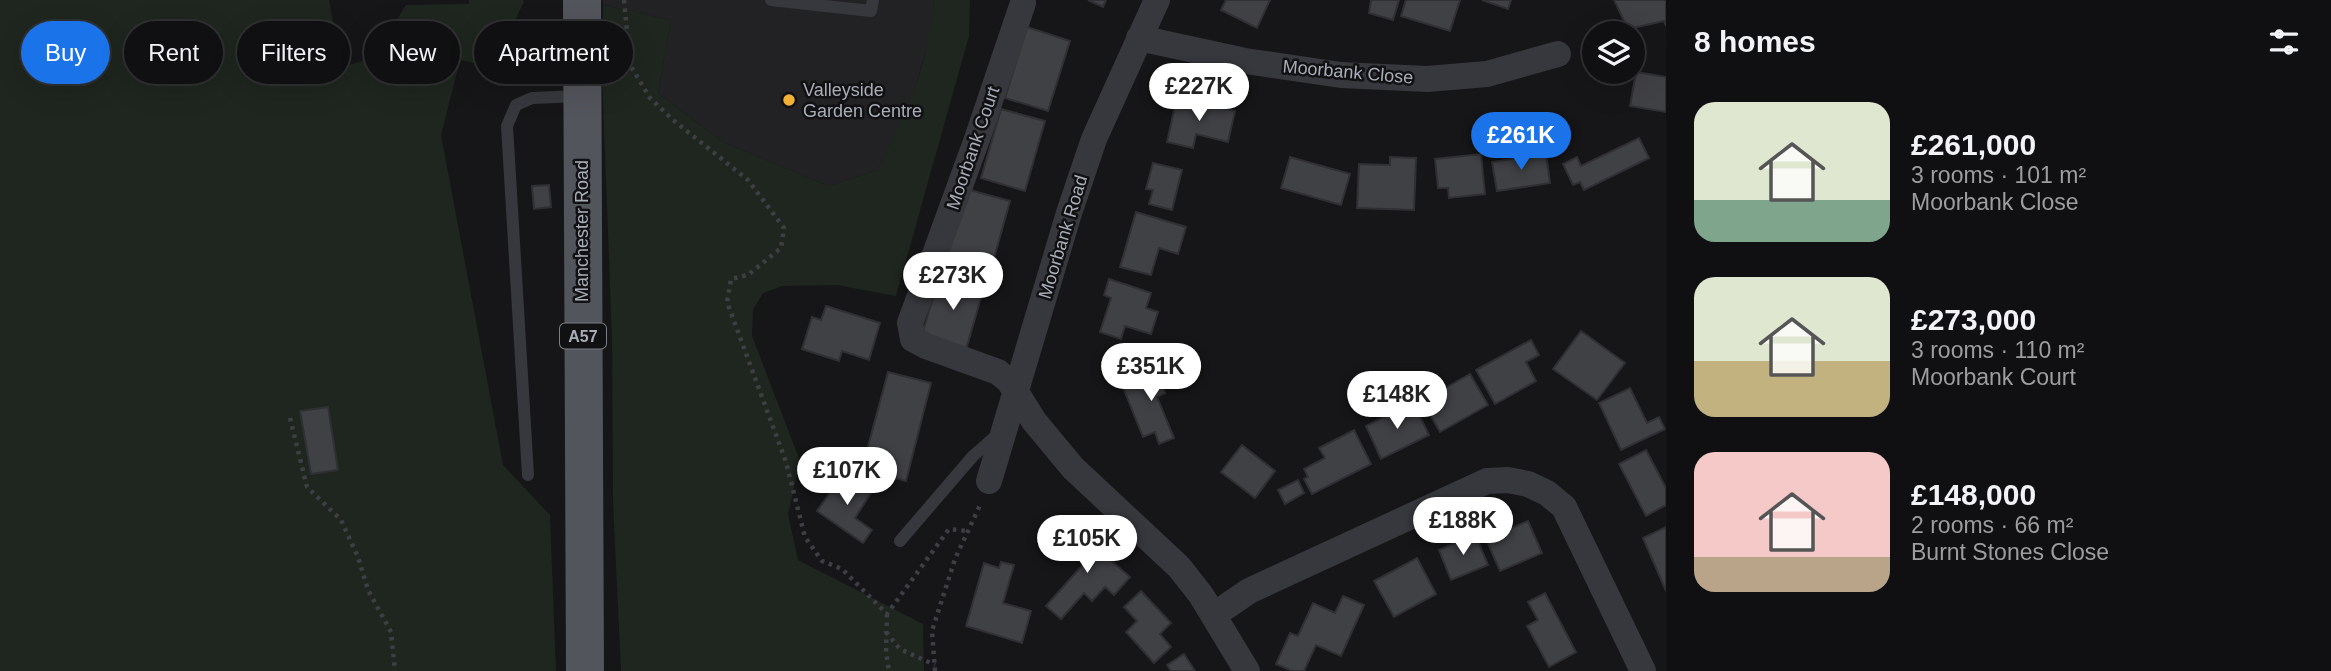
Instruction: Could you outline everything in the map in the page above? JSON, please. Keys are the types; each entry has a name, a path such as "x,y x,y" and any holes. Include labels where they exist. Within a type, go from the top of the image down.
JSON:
{"main road":[{"name":"Manchester Road","path":"582,0 585,671"}],"street":[{"name":"Moorbank Road","path":"989,481 1094,139 1157,0"},
{"name":"Moorbank Court","path":"1017,392 998,372 913,339 910,323 1023,3"},
{"name":"Moorbank Close","path":"1139,38 1245,61 1341,75 1427,79 1487,74 1558,54"},
{"path":"1017,392 1034,421 1073,468 1179,567 1214,615 1247,671"},
{"path":"1214,615 1249,590 1410,515 1487,481 1508,480 1537,488 1564,507 1643,671"}],"lane":[{"path":"771,0 871,11 873,0"},
{"path":"528,475 507,125 516,105 531,98 581,95"},
{"path":"900,541 973,456 1006,427"}],"path":[{"path":"624,0 630,65 650,98 748,180 784,228 781,248 748,275 731,279 726,302 786,461 805,537 822,561 842,569 887,614"},
{"path":"290,418 307,487 341,520 358,557 368,590 391,632 395,671"},
{"path":"935,668 932,631 955,559 989,481"},
{"path":"889,671 886,652 887,614 949,529 967,531"},
{"path":"886,632 900,649 935,668"}],"shaded area":[{"path":"0,0 329,0 333,21 237,21 237,84 350,84 350,64 364,61 364,84 454,84 441,135 503,465 550,515 556,671 0,671"},
{"path":"469,0 523,0 515,21 474,21 474,63 460,60 460,21 396,21 406,5 469,4"},
{"name":"Valleyside Garden Centre","path":"603,0 934,0 932,31 909,107 878,170 828,186 723,142 658,93 671,20 603,5"},
{"path":"934,0 970,0 969,36 896,296 837,285 782,286 763,293 753,310 752,336 800,461 788,514 798,560 923,624 924,671 621,671 613,501 612,339 602,84 633,84 633,21 603,21 603,5 671,20 658,93 723,142 828,186 878,170 915,88 932,23"}],"building":[{"path":"1088,0 1106,0 1103,7"},
{"path":"1226,0 1270,0 1257,28 1221,10"},
{"path":"1371,0 1399,0 1393,20 1369,13"},
{"path":"1406,0 1460,0 1450,31 1401,16"},
{"path":"1482,0 1511,0 1508,9"},
{"path":"1614,0 1666,0 1666,26 1664,21 1645,25 1645,21 1624,21"},
{"path":"1027,27 1070,41 1048,111 1005,98"},
{"path":"1645,74 1666,77 1666,112 1630,106 1634,84 1645,84"},
{"path":"1177,97 1235,111 1228,142 1196,134 1193,148 1167,142"},
{"path":"1001,109 1045,121 1025,191 981,178"},
{"path":"1639,138 1649,158 1584,190 1580,182 1573,185 1563,164 1577,157 1581,166"},
{"path":"1481,154 1485,194 1449,198 1448,188 1438,188 1435,159"},
{"path":"1546,154 1550,183 1497,191 1492,162"},
{"path":"1290,157 1350,174 1341,205 1281,188"},
{"path":"1390,157 1416,158 1414,210 1357,208 1359,164 1390,165"},
{"path":"1153,163 1182,170 1172,210 1149,204 1153,190 1146,189"},
{"path":"549,185 551,207 534,209 532,186"},
{"path":"966,189 1010,201 991,269 947,257"},
{"path":"1136,212 1186,227 1178,254 1159,248 1151,275 1120,267"},
{"path":"941,271 985,284 965,353 920,341"},
{"path":"1109,279 1151,293 1146,308 1158,312 1151,334 1125,326 1121,339 1100,332 1111,298 1104,295"},
{"path":"826,306 880,323 869,360 842,351 839,361 802,349 812,317 821,320"},
{"path":"1581,331 1625,363 1597,400 1553,369"},
{"path":"1531,340 1539,355 1526,362 1536,381 1495,404 1476,370"},
{"path":"1175,364 1179,375 1161,382 1165,393 1157,397 1174,438 1159,444 1155,432 1143,437 1122,385"},
{"path":"888,372 931,383 906,481 862,469"},
{"path":"1470,374 1488,405 1440,432 1422,401"},
{"path":"1630,388 1647,423 1659,417 1665,429 1621,450 1599,403"},
{"path":"1413,402 1429,435 1381,459 1366,426"},
{"path":"328,407 338,470 311,474 300,411"},
{"path":"1354,430 1371,464 1312,494 1304,479 1308,477 1304,469 1325,458 1319,448"},
{"path":"1242,445 1275,471 1255,498 1221,472"},
{"path":"1646,450 1666,488 1666,505 1646,516 1619,464"},
{"path":"843,474 871,493 855,518 872,530 863,543 817,511"},
{"path":"1298,480 1304,493 1285,504 1278,490"},
{"path":"1528,521 1542,553 1500,571 1486,539"},
{"path":"1071,525 1130,577 1114,595 1105,587 1092,601 1084,593 1061,619 1046,606 1087,560 1060,536"},
{"path":"1666,527 1666,591 1643,538"},
{"path":"1475,534 1488,565 1451,580 1439,550"},
{"path":"1417,558 1436,594 1394,617 1374,581"},
{"path":"1001,562 1014,565 1003,603 1031,611 1022,643 966,626 984,563 999,568"},
{"path":"1141,591 1171,623 1160,634 1171,647 1154,663 1126,632 1137,621 1124,607"},
{"path":"1545,593 1576,652 1549,667 1527,626 1538,620 1528,602"},
{"path":"1343,596 1364,605 1341,656 1316,645 1304,671 1292,671 1276,664 1290,633 1298,636 1313,603 1335,613"},
{"path":"1184,654 1195,671 1171,671 1167,665"}],"place":[{"name":"Valleyside Garden Centre","path":"789,100"}]}
